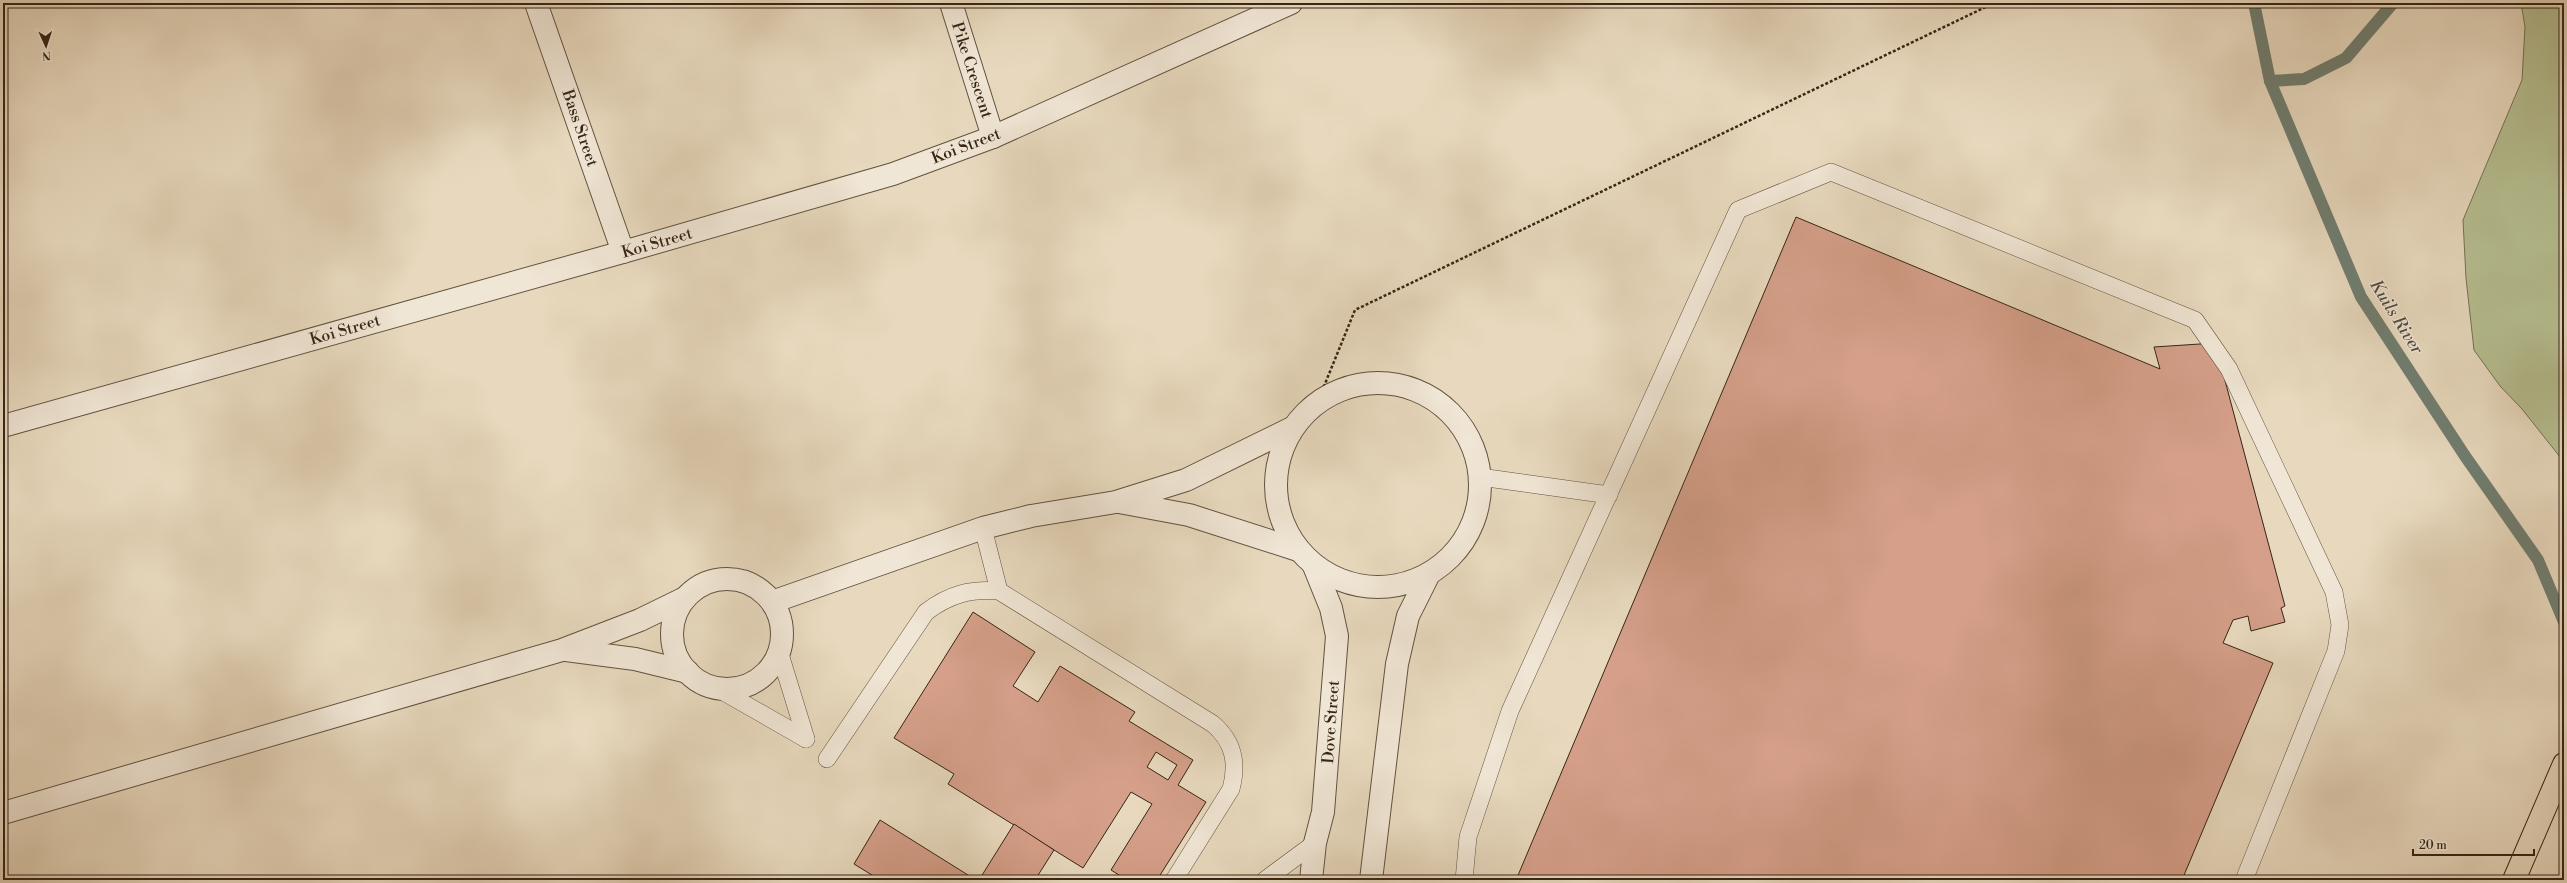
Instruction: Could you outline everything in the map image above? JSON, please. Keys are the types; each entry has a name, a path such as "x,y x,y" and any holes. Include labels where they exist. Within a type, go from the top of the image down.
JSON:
{"highway":[{"path":"2514,880 2564,764"}],"street":[{"name":"Bass Street","path":"536,3 624,252"},
{"name":"Pike Crescent","path":"951,3 993,137"},
{"name":"Koi Street","path":"3,426 624,252 893,174 993,137 1291,3"},
{"name":"Dove Street","path":"1376,383 1407,387 1435,400 1458,421 1473,447 1480,477 1478,506 1469,533 1452,556 1429,574 1401,585 1370,588 1341,582 1314,566 1298,550 1281,522 1274,490 1278,458 1292,428 1318,401 1346,388 1376,383"},
{"path":"772,602 983,528 1031,516 1116,502 1186,480 1292,428"},
{"path":"1116,502 1189,515 1298,550"},
{"name":"Dove Street","path":"1311,880 1315,843 1323,812 1328,766 1337,636 1331,608 1314,566"},
{"name":"Dove Street","path":"1371,880 1397,664 1408,616 1429,574"},
{"path":"3,813 562,650 640,620 683,599 696,588 711,581 729,579 745,582 755,587 772,602 780,617 782,634 779,651 772,665 761,677 747,685 731,688 715,687 700,682 688,672 676,656 671,637 674,617 683,599"},
{"path":"562,650 635,659 688,672"}],"lane":[{"path":"1464,880 1468,837 1510,711 1738,210 1831,172 2195,320 2229,369 2334,592 2340,625 2336,651 2244,880"},
{"path":"1480,477 1609,495"},
{"path":"983,528 999,591"},
{"path":"827,759 926,612 941,601 958,593 978,589 999,591 1213,724 1229,743 1234,755 1235,772 1231,789 1174,880"},
{"path":"715,687 806,739 779,651"},
{"path":"1265,880 1315,843"}],"path":[{"path":"1318,401 1355,310 1994,3"}],"green space":[{"path":"2521,3 2564,3 2564,462 2522,409 2500,386 2474,350 2466,278 2463,220 2522,80 2525,27"}],"building":[{"path":"1796,217 2160,369 2154,347 2215,343 2285,606 2281,608 2285,622 2251,631 2248,616 2233,620 2223,643 2273,663 2182,880 1516,880"},
{"path":"973,612 1035,652 1013,686 1038,702 1060,666 1135,712 1129,721 1193,760 1178,785 1206,802 1157,880 1127,880 1111,870 1152,804 1131,792 1083,868 948,784 954,774 894,738","holes":["1156,752 1177,765 1168,780 1147,767"]},
{"path":"880,820 976,880 880,880 854,864"},
{"path":"1014,824 1054,850 1035,880 979,880"}],"waterway":[{"name":"Kuils River","path":"2254,3 2270,81 2361,297 2465,456 2538,560 2564,622"},
{"path":"2270,81 2304,79 2346,58 2393,3"}]}
